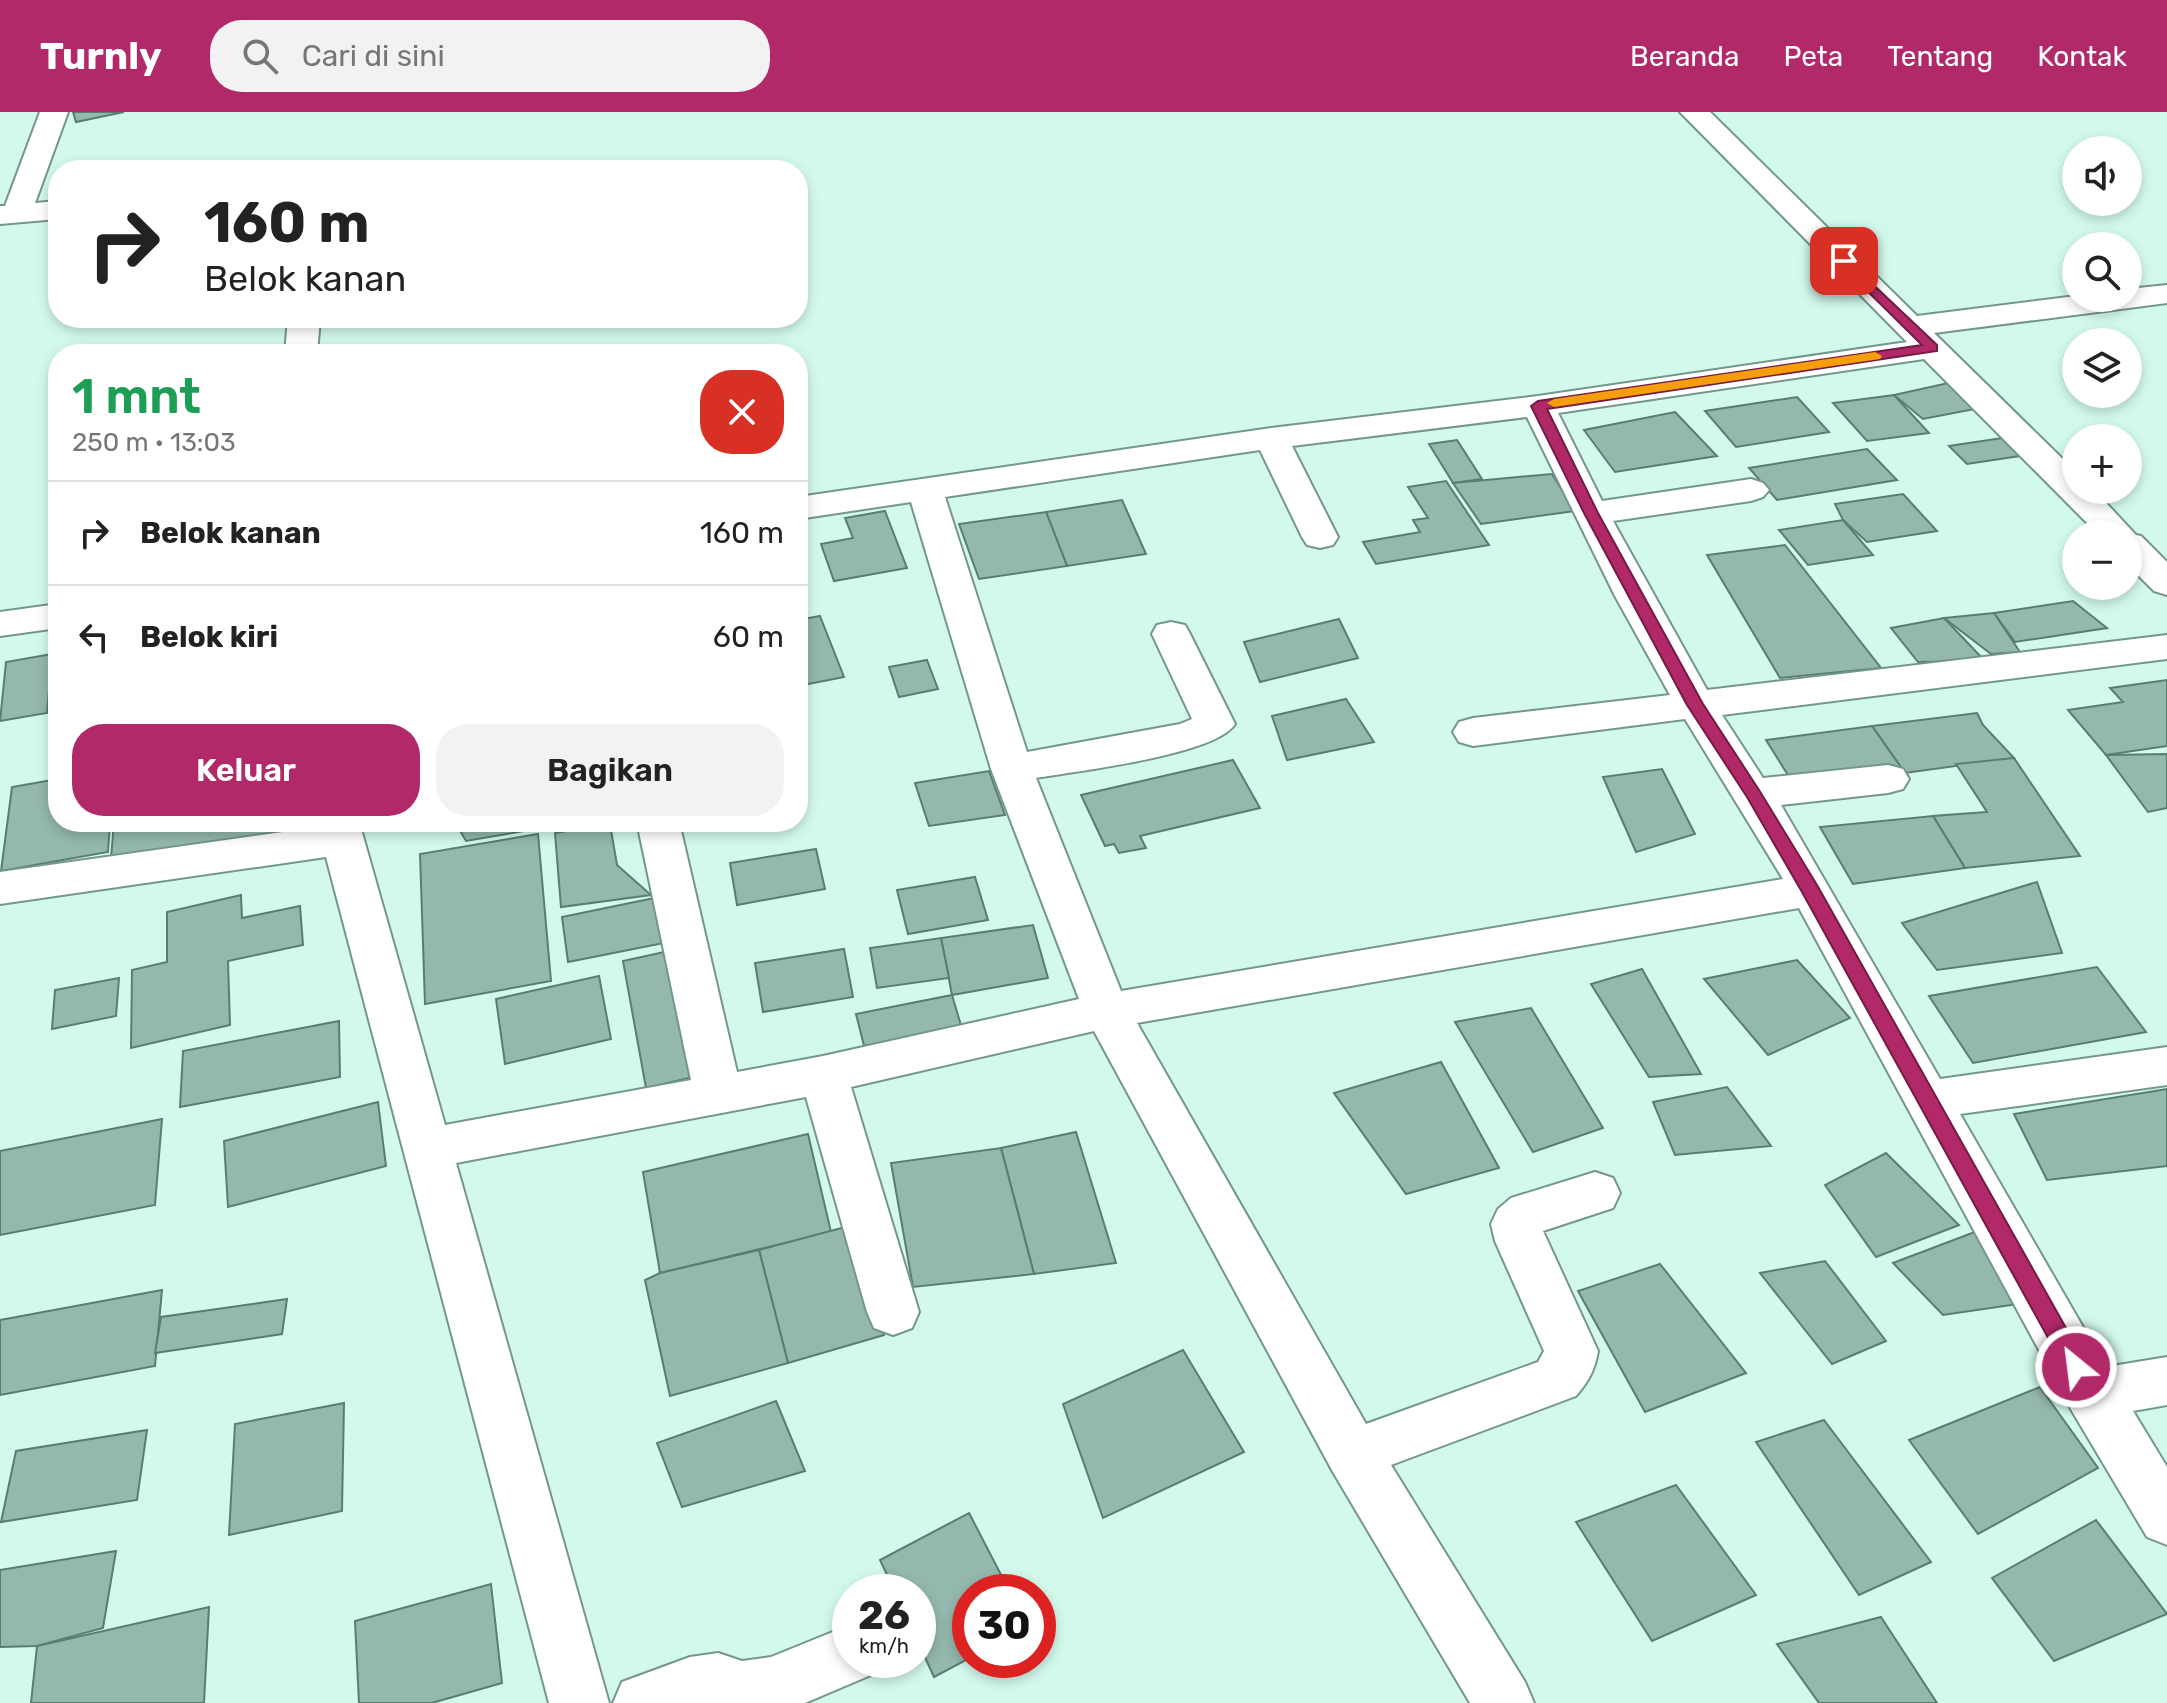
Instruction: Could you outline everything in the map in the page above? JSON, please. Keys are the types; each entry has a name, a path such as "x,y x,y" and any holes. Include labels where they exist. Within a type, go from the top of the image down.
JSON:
{"street":[{"path":"48,211 9,214 54,112"},
{"path":"1694,112 2104,520"},
{"path":"808,506 1271,438 1538,406 2167,294"},
{"path":"1538,406 1591,513 1695,705 1810,890 2091,1394 2167,1518"},
{"path":"1271,438 1320,537"},
{"path":"925,488 1012,769 1106,1011 1353,1454 1504,1703"},
{"path":"1591,513 1751,490"},
{"path":"2142,558 2167,583"},
{"path":"0,624 48,617"},
{"path":"1012,769 1190,736 1215,724 1171,634"},
{"path":"1473,732 2167,647"},
{"path":"1753,794 1888,779"},
{"path":"0,888 335,832"},
{"path":"341,832 579,1703"},
{"path":"660,832 718,1093"},
{"path":"428,1148 823,1075 1106,1011 1810,890"},
{"path":"1927,1100 2167,1066"},
{"path":"823,1075 893,1312"},
{"path":"1353,1454 1557,1379 1569,1365 1571,1351 1520,1241 1516,1224 1529,1213 1595,1193"},
{"path":"2091,1394 2167,1381"},
{"path":"643,1703 690,1687 718,1683 742,1691 771,1687 832,1662"}],"building":[{"path":"73,112 124,112 76,122"},
{"path":"1948,383 1975,409 1923,419 1894,395"},
{"path":"1894,395 1929,433 1867,441 1833,403"},
{"path":"1797,397 1829,432 1736,447 1705,411"},
{"path":"1675,412 1717,456 1615,472 1584,430"},
{"path":"2002,438 2020,456 1967,464 1949,446"},
{"path":"1457,440 1482,479 1453,483 1429,444"},
{"path":"1867,449 1897,480 1777,500 1749,468"},
{"path":"1552,474 1575,511 1481,524 1453,483"},
{"path":"1446,481 1489,545 1376,564 1363,542 1420,532 1413,520 1428,518 1408,487"},
{"path":"1903,494 1937,531 1867,542 1843,520 1835,504"},
{"path":"1122,500 1146,554 1067,566 1046,512"},
{"path":"885,511 907,568 834,581 821,544 853,538 845,518"},
{"path":"1046,512 1067,566 979,579 959,524"},
{"path":"1843,520 1873,555 1808,565 1779,530"},
{"path":"1785,545 1881,668 1780,678 1707,555"},
{"path":"2073,601 2107,628 2015,642 1994,613"},
{"path":"1994,613 2020,652 1991,654 1944,618"},
{"path":"820,616 844,677 808,684 808,618"},
{"path":"1944,618 1985,661 1918,662 1891,628"},
{"path":"1339,619 1358,658 1260,682 1244,642"},
{"path":"48,655 47,713 0,721 6,662"},
{"path":"927,660 938,689 899,697 889,667"},
{"path":"2167,680 2167,746 2106,755 2068,710 2123,702 2110,688"},
{"path":"1346,699 1374,742 1287,760 1272,716"},
{"path":"1977,713 1983,725 2014,758 1905,773 1872,726"},
{"path":"1872,726 1905,773 1796,788 1766,740"},
{"path":"2167,754 2167,808 2148,812 2106,755"},
{"path":"2014,758 2080,856 1965,868 1933,816 1987,812 1956,764"},
{"path":"1233,760 1260,808 1140,836 1146,848 1119,853 1114,844 1105,846 1081,795"},
{"path":"1662,769 1695,834 1636,852 1603,777"},
{"path":"989,771 1005,815 929,826 915,783"},
{"path":"48,781 48,832 109,832 108,852 1,871 12,787"},
{"path":"1933,816 1965,868 1853,884 1820,827"},
{"path":"113,832 296,832 296,837 110,870"},
{"path":"461,832 519,832 466,841"},
{"path":"611,832 617,865 651,895 561,907 555,833"},
{"path":"538,834 551,981 425,1004 420,854"},
{"path":"816,849 825,889 737,905 730,863"},
{"path":"975,877 988,920 908,934 897,890"},
{"path":"2037,882 2062,953 1937,970 1902,923"},
{"path":"241,895 242,918 300,906 303,945 228,961 230,1025 131,1048 132,970 167,962 167,912"},
{"path":"664,896 674,941 568,962 562,917"},
{"path":"1033,925 1048,978 952,995 941,938"},
{"path":"941,938 949,978 877,988 870,948"},
{"path":"678,949 706,1074 646,1088 623,961"},
{"path":"844,949 853,997 763,1012 755,963"},
{"path":"1797,960 1850,1018 1768,1055 1704,979"},
{"path":"2097,967 2146,1032 1973,1063 1929,996"},
{"path":"1642,969 1701,1074 1649,1077 1591,984"},
{"path":"599,976 611,1039 505,1064 496,999"},
{"path":"119,978 116,1016 52,1029 55,990"},
{"path":"952,995 963,1032 864,1046 856,1014"},
{"path":"1531,1008 1603,1128 1533,1152 1455,1022"},
{"path":"339,1021 340,1077 180,1107 183,1051"},
{"path":"1441,1062 1499,1168 1406,1194 1334,1093"},
{"path":"1727,1087 1771,1146 1675,1155 1653,1102"},
{"path":"2167,1089 2167,1166 2047,1180 2014,1114"},
{"path":"378,1102 386,1166 228,1207 224,1141"},
{"path":"162,1119 155,1205 0,1235 0,1151"},
{"path":"1076,1132 1116,1263 1034,1274 1001,1148"},
{"path":"808,1134 831,1232 660,1273 643,1172"},
{"path":"1001,1148 1034,1274 913,1287 891,1163"},
{"path":"1886,1153 1959,1225 1876,1257 1825,1185"},
{"path":"849,1226 884,1335 788,1363 759,1250"},
{"path":"1980,1230 2025,1303 1943,1315 1893,1263"},
{"path":"759,1250 788,1363 670,1396 645,1280 660,1273"},
{"path":"1825,1261 1886,1341 1832,1364 1760,1273"},
{"path":"1660,1264 1746,1373 1645,1412 1578,1291"},
{"path":"162,1290 155,1366 0,1395 0,1320"},
{"path":"287,1299 282,1334 155,1353 161,1317"},
{"path":"1183,1350 1244,1452 1103,1518 1063,1404"},
{"path":"2040,1387 2098,1468 1978,1534 1909,1440"},
{"path":"776,1401 805,1471 682,1507 657,1443"},
{"path":"344,1403 342,1511 229,1535 235,1424"},
{"path":"1824,1420 1931,1562 1859,1595 1756,1442"},
{"path":"147,1430 137,1500 1,1522 16,1451"},
{"path":"1676,1485 1756,1595 1652,1641 1576,1522"},
{"path":"969,1513 1001,1574 952,1574 952,1668 936,1676 936,1574 887,1574 880,1560"},
{"path":"2096,1520 2167,1614 2054,1661 1992,1578"},
{"path":"116,1551 103,1628 37,1646 0,1647 0,1570"},
{"path":"491,1584 502,1683 432,1703 359,1703 355,1621"},
{"path":"209,1607 204,1703 31,1703 37,1646"},
{"path":"1881,1617 1937,1703 1819,1703 1777,1644"}],"slow traffic":[{"path":"1554,403 1875,356"}],"route":[{"path":"1844,261 1932,348 1538,406 1591,513 1695,705 1810,890 2076,1367"}]}
